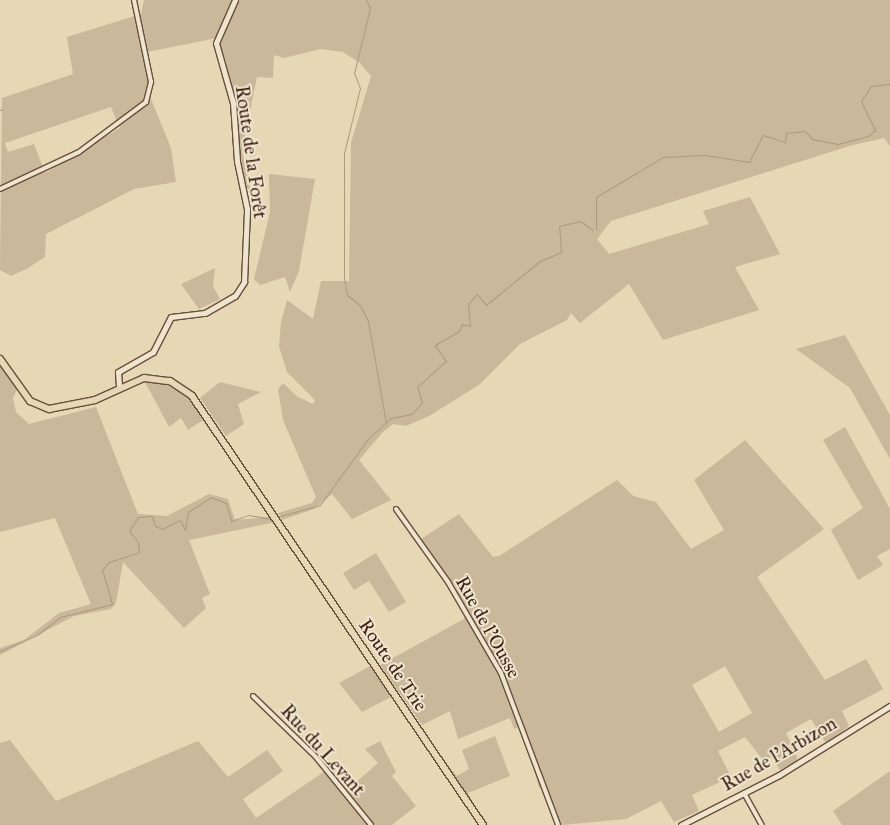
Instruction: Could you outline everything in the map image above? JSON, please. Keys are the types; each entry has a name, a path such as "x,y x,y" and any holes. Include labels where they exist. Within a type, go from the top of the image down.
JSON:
{"main road":[{"name":"Route de Trie","path":"0,359 30,401 48,409 95,400 119,386 157,377 192,396 274,513 484,825"}],"street":[{"path":"0,189 79,152 146,102 150,74 134,0"},
{"name":"Route de la Forêt","path":"119,386 118,372 154,352 171,318 205,313 235,296 244,282 247,209 237,161 233,103 216,43 218,29 236,0"},
{"name":"Rue de l'Ousse","path":"396,509 448,582 501,673 558,825"},
{"name":"Rue du Levant","path":"253,696 308,749 371,825"},
{"name":"Rue de l'Arbizon","path":"681,825 744,793 890,706"},
{"path":"744,793 762,825"}],"shaded area":[{"path":"144,0 890,0 890,146 884,138 853,145 611,221 597,239 609,254 709,224 703,211 750,197 780,254 735,267 759,310 663,340 629,284 580,323 571,313 567,320 520,344 479,385 429,416 406,426 393,424 382,433 359,460 391,500 352,519 332,494 314,509 282,520 278,513 312,503 316,497 283,420 278,389 283,383 298,397 313,404 315,400 287,372 279,347 281,322 287,300 313,319 321,281 349,281 351,143 371,76 360,63 343,52 321,49 284,58 274,55 273,78 257,77 242,151 251,191 245,186 239,151 233,91 217,38 147,52 151,99 171,148 176,182 134,189 46,234 45,257 11,276 0,270 2,98 73,74 67,37 141,14","holes":["111,107 120,128 45,173 34,144 8,152 5,143"]},
{"path":"269,174 315,179 299,271 290,292 285,277 260,285 254,279 270,212"},
{"path":"215,268 213,286 220,299 199,309 181,284"},
{"path":"845,335 890,415 890,459 850,388 796,349"},
{"path":"0,363 18,387 13,398 16,412 29,424 96,407 138,514 167,516 209,494 228,499 235,520 272,517 276,522 189,540 210,594 202,598 206,608 184,628 123,562 116,603 111,609 74,616 0,655 0,648 24,640 59,613 91,604 55,518 0,532"},
{"path":"155,380 182,392 206,418 188,430 181,418 169,427 145,382"},
{"path":"220,382 261,392 238,404 244,424 226,436 200,398"},
{"path":"845,427 890,509 890,549 877,556 883,565 858,580 831,530 863,508 823,440"},
{"path":"745,440 824,529 757,577 825,680 866,659 883,689 842,711 849,726 826,743 811,719 786,733 798,760 780,770 772,757 763,760 745,737 718,751 731,777 692,795 699,811 674,822 661,801 626,819 562,825 543,787 539,788 522,725 514,729 510,718 458,739 450,711 422,725 380,665 464,619 465,613 456,587 421,539 459,514 493,557 499,556 617,480 633,496 656,502 691,549 724,530 694,480","holes":["725,666 752,713 719,732 692,685"]},
{"path":"376,553 406,602 389,612 369,581 354,590 343,573"},
{"path":"372,665 393,696 362,712 339,683"},
{"path":"495,736 510,776 468,793 479,814 437,753 457,776 469,769 462,750"},
{"path":"10,740 56,801 198,741 228,777 267,750 283,771 243,799 256,818 328,769 348,789 378,763 365,749 380,741 396,772 392,776 416,806 392,825 0,825 0,743"},
{"path":"890,771 890,825 842,825 833,811"}],"waterway":[{"path":"366,0 370,8 354,73 360,88 344,153 344,278 347,295 360,305 368,321 386,423"},
{"path":"596,229 596,197 663,157 705,155 749,162 763,135 785,142 786,133 805,131 812,139 838,144 868,136 875,130 861,101 871,86 890,84"},
{"path":"277,517 320,505 367,440 391,418 412,414 422,402 417,387 446,361 435,345 459,331 462,324 470,326 468,304 477,294 486,305 540,261 561,252 559,226 580,221 593,230"},
{"path":"0,651 37,635 60,617 112,604 102,570 109,562 139,552 138,542 129,531 138,517 152,516 155,526 162,529 180,520 185,530 188,512 211,497 226,503 231,521 248,515 273,519"}]}
